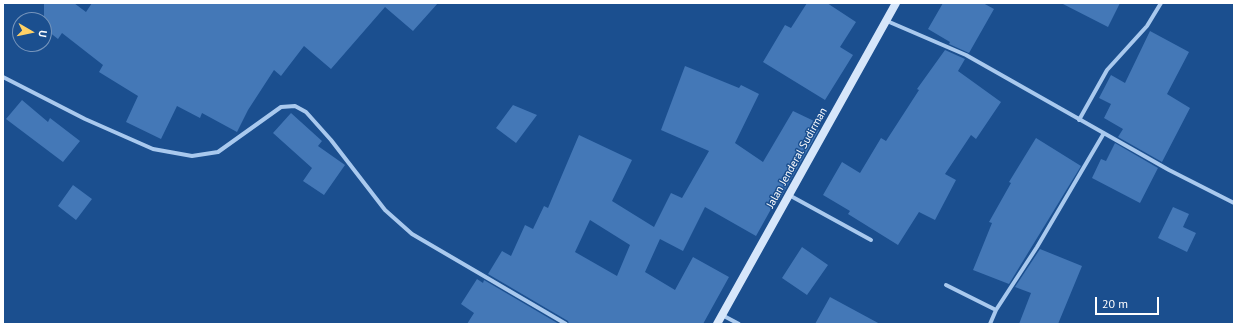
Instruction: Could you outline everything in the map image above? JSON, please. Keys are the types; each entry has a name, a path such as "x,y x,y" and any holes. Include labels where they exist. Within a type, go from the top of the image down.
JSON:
{"main road":[{"name":"Jalan Jenderal Sudirman","path":"717,324 896,3"}],"street":[{"path":"1080,120 1107,70 1147,26 1161,3"},
{"path":"886,20 966,55 1169,170 1234,203"},
{"path":"3,77 85,119 153,149 192,156 218,152 281,107 295,106 306,112 331,140 384,210 412,234 566,324"},
{"path":"990,324 996,310 1037,247 1104,133"},
{"path":"789,195 871,240"},
{"path":"946,285 996,310"},
{"path":"722,315 739,324"}],"building":[{"path":"44,3 74,3 86,12 92,3 438,3 413,31 385,7 331,69 304,46 281,76 274,70 248,110 237,132 202,113 200,118 177,106 161,139 126,122 138,96 99,72 103,65 62,33 58,39 52,34 52,12 44,12"},
{"path":"807,3 827,3 856,22 840,47 853,55 825,100 763,62 785,25 791,28"},
{"path":"943,3 983,3 994,9 969,53 949,44 950,42 928,29"},
{"path":"1061,3 1120,3 1108,27"},
{"path":"1150,31 1189,52 1167,94 1190,108 1162,162 1118,137 1123,129 1104,118 1111,104 1099,98 1111,75 1125,83"},
{"path":"945,50 965,59 958,71 1001,102 976,139 971,135 945,174 956,180 935,220 919,212 898,245 848,214 850,211 823,195 842,162 860,173 881,138 886,141 919,90 917,89"},
{"path":"685,66 739,88 741,85 759,94 735,143 763,162 793,111 814,121 811,125 819,130 781,197 777,203 775,202 756,236 705,207 683,251 660,239 645,272 675,290 693,257 729,277 703,324 569,324 568,321 488,274 502,251 511,256 525,225 533,229 544,206 548,208 579,135 632,160 612,201 654,227 671,193 682,198 709,151 661,130","holes":["590,220 630,245 617,276 575,252"]},
{"path":"22,100 48,122 50,118 80,141 63,162 6,119"},
{"path":"513,105 537,115 516,143 496,128"},
{"path":"291,113 322,141 318,146 345,165 324,195 303,181 312,168 273,133"},
{"path":"1036,138 1081,166 1009,284 973,270 992,223 989,222 1011,183 1009,182"},
{"path":"1115,143 1158,168 1140,203 1092,178 1101,159 1106,161"},
{"path":"73,185 92,199 76,220 58,206"},
{"path":"1173,207 1189,214 1183,227 1196,233 1187,252 1158,238"},
{"path":"802,247 828,265 807,295 782,278"},
{"path":"1040,249 1082,266 1058,324 1019,324 1031,293 1015,287"},
{"path":"477,279 483,283 484,280 559,324 467,324 474,313 461,304"},
{"path":"830,297 880,324 815,324"}]}
